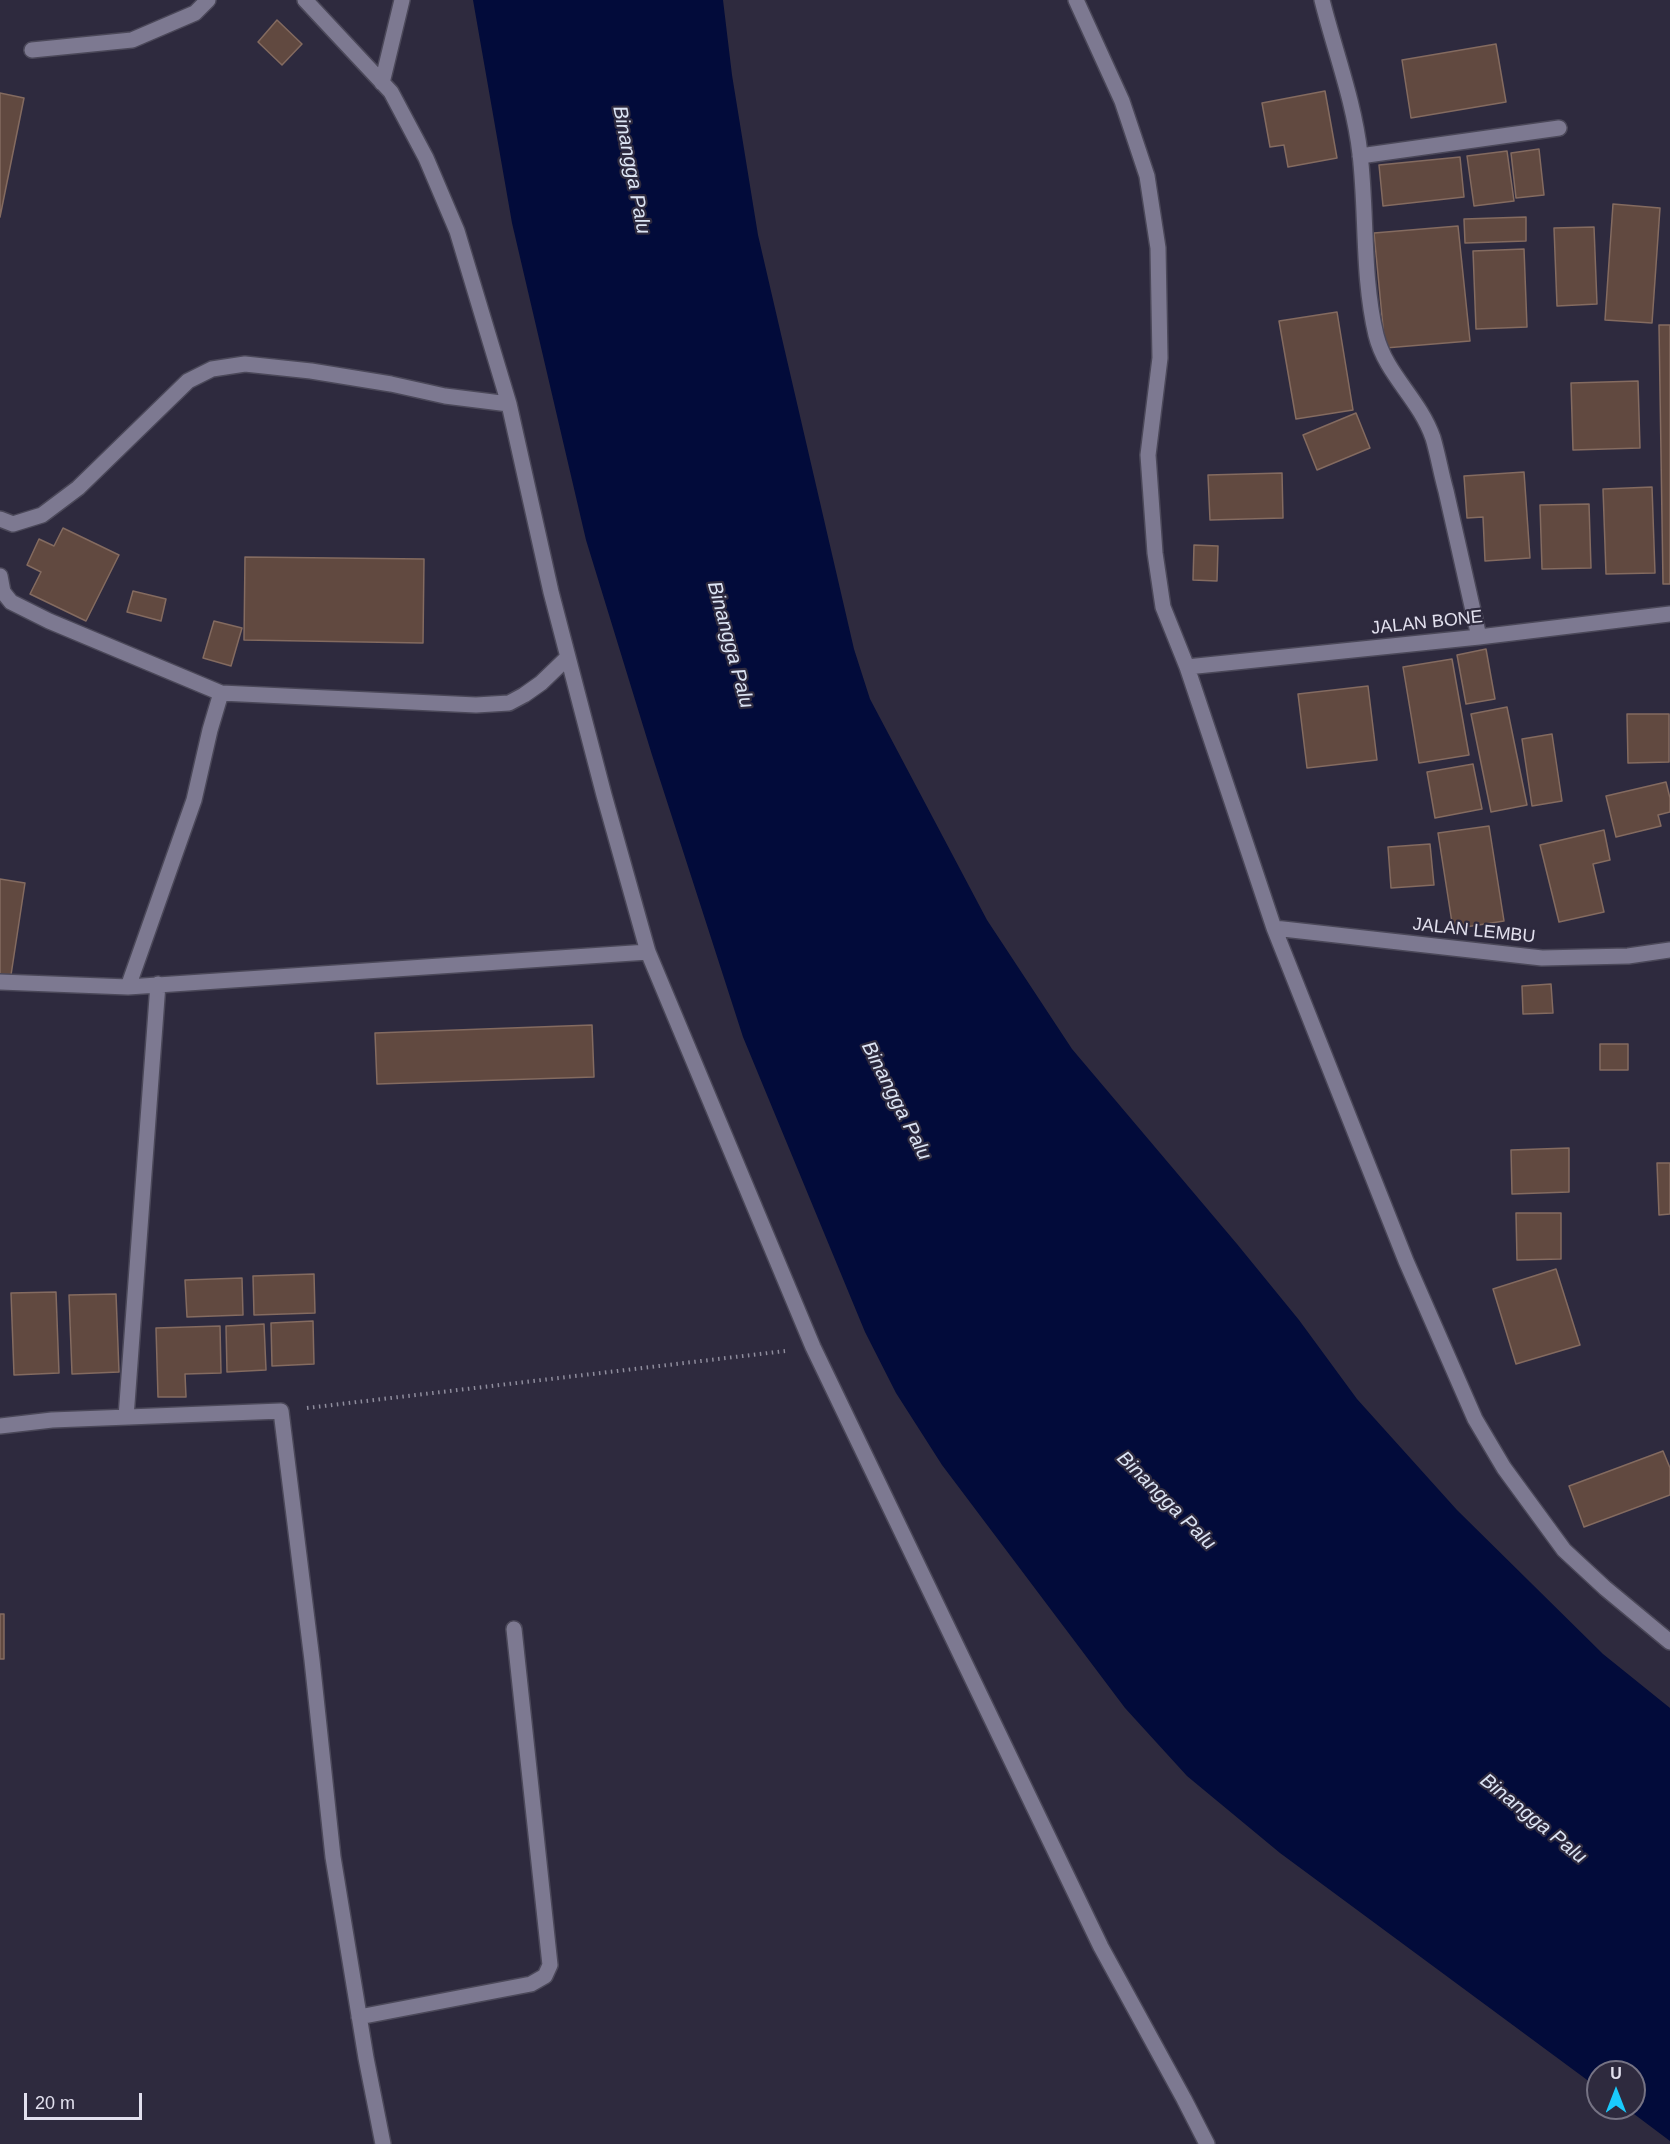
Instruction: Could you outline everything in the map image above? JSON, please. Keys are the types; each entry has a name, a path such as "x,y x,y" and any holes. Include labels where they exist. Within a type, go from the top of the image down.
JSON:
{"street":[{"path":"32,50 132,40 195,13 208,0"},
{"path":"305,0 391,92 426,159 457,231 509,404 568,657 648,952 813,1347 1101,1947 1207,2144"},
{"path":"382,83 402,0"},
{"path":"1076,0 1122,101 1147,176 1158,259 1160,358 1148,455 1154,542 1163,607 1187,667 1274,928 1406,1261 1475,1419 1504,1468 1564,1550 1605,1588 1670,1642"},
{"path":"1322,0 1348,90 1360,156 1371,301 1377,338 1388,366 1417,403 1432,437 1479,637"},
{"path":"1360,156 1559,128"},
{"path":"0,519 14,524 42,515 78,488 188,381 212,369 245,364 311,371 446,396 509,404"},
{"path":"0,576 3,592 11,602 48,621 221,693 476,705 509,703 541,683 568,657"},
{"name":"JALAN BONE","path":"1187,667 1479,637 1670,614"},
{"path":"128,987 194,800 221,693"},
{"name":"JALAN LEMBU","path":"1274,928 1542,958 1628,956 1670,950"},
{"path":"0,982 128,987 648,952"},
{"path":"126,1417 158,984"},
{"path":"0,1426 52,1420 281,1411 312,1660 333,1857 382,2144"},
{"path":"359,2017 531,1984 545,1976 550,1965 514,1629"}],"path":[{"path":"281,1411 813,1347"}],"water":[{"name":"Binangga Palu","path":"473,0 723,0 732,75 758,235 854,649 870,699 987,920 1072,1049 1299,1320 1357,1399 1457,1510 1603,1654 1670,1708 1670,2141 1642,2120 1646,2120 1646,2060 1586,2060 1586,2079 1280,1853 1187,1776 1125,1708 942,1465 896,1393 865,1332 743,1037 652,755 586,540 512,223"}],"building":[{"path":"277,20 302,44 282,65 258,42"},
{"path":"1496,44 1506,102 1411,118 1402,60"},
{"path":"1325,91 1337,158 1288,167 1284,145 1270,147 1262,103"},
{"path":"0,93 24,98 0,217"},
{"path":"1539,149 1544,195 1516,198 1511,153"},
{"path":"1507,151 1514,201 1474,206 1467,156"},
{"path":"1460,157 1464,197 1383,206 1379,165"},
{"path":"1613,204 1660,208 1652,323 1605,320"},
{"path":"1526,217 1526,241 1465,243 1464,219"},
{"path":"1458,226 1470,341 1385,348 1374,233"},
{"path":"1594,227 1597,304 1557,306 1554,228"},
{"path":"1524,249 1527,327 1476,329 1473,251"},
{"path":"1337,312 1353,410 1296,419 1279,321"},
{"path":"1659,325 1670,325 1670,584 1663,584"},
{"path":"1638,381 1640,448 1573,450 1571,383"},
{"path":"1356,413 1370,448 1317,470 1303,435"},
{"path":"1524,472 1530,558 1485,561 1483,517 1467,518 1464,476"},
{"path":"1282,473 1283,518 1210,520 1208,475"},
{"path":"1652,487 1655,573 1606,574 1603,489"},
{"path":"1589,504 1591,568 1542,569 1540,505"},
{"path":"63,528 119,555 86,621 30,594 41,572 27,565 39,539 54,546"},
{"path":"1194,545 1218,546 1217,581 1193,580"},
{"path":"245,557 424,559 423,643 244,640"},
{"path":"133,591 166,599 161,621 127,612"},
{"path":"214,621 242,628 231,666 203,658"},
{"path":"1486,649 1495,699 1466,704 1457,655"},
{"path":"1452,659 1469,755 1419,763 1403,667"},
{"path":"1368,686 1377,760 1307,768 1298,694"},
{"path":"1507,707 1527,805 1491,812 1471,714"},
{"path":"1627,714 1669,714 1669,762 1628,763"},
{"path":"1552,734 1562,801 1532,806 1522,739"},
{"path":"1473,764 1482,809 1435,818 1427,772"},
{"path":"1666,782 1670,798 1670,812 1658,815 1661,826 1616,837 1606,796"},
{"path":"1489,826 1504,921 1453,929 1438,833"},
{"path":"1604,830 1610,860 1593,864 1604,912 1559,922 1540,845"},
{"path":"1430,844 1434,885 1391,888 1388,847"},
{"path":"0,879 25,883 11,975 0,974"},
{"path":"1551,984 1553,1013 1523,1014 1522,986"},
{"path":"592,1025 594,1077 377,1084 375,1033"},
{"path":"1600,1044 1628,1044 1628,1070 1600,1070"},
{"path":"1569,1148 1569,1192 1512,1194 1511,1150"},
{"path":"1657,1163 1670,1163 1670,1214 1659,1215"},
{"path":"1516,1213 1561,1213 1561,1259 1517,1260"},
{"path":"1556,1269 1580,1345 1516,1364 1493,1289"},
{"path":"314,1274 315,1313 254,1315 253,1276"},
{"path":"242,1278 243,1315 187,1317 185,1280"},
{"path":"56,1292 59,1373 14,1375 11,1293"},
{"path":"116,1294 119,1372 72,1374 69,1295"},
{"path":"313,1321 314,1364 272,1366 271,1323"},
{"path":"264,1324 266,1370 227,1372 226,1326"},
{"path":"220,1326 221,1373 185,1374 186,1397 158,1397 156,1328"},
{"path":"1663,1451 1670,1468 1670,1495 1584,1527 1569,1486"},
{"path":"0,1614 4,1614 4,1659 0,1659"}]}
